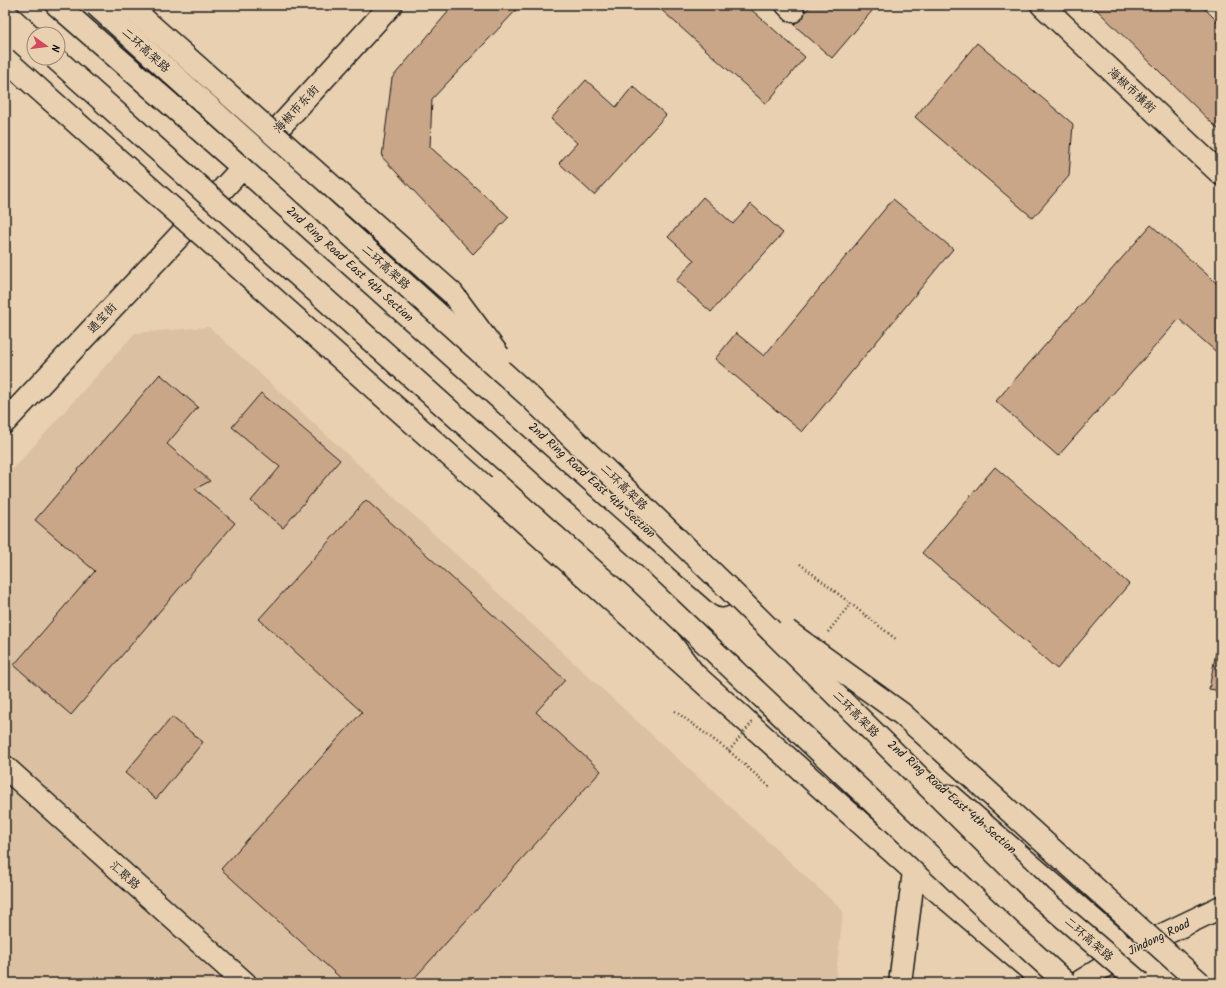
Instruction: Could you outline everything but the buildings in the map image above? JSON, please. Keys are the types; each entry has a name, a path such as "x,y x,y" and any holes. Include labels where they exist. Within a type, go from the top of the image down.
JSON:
{"main road":[{"name":"2nd Ring Road East 4th Section","path":"57,5 242,167 622,508 1166,983"},
{"name":"二环高架路","path":"96,5 530,397 728,588 1041,898 1140,983"},
{"path":"128,5 452,293 530,397"},
{"name":"海椒市东街","path":"200,214 391,5"},
{"name":"海椒市横街","path":"1042,5 1221,174"},
{"path":"5,13 26,32"},
{"path":"5,40 650,614 694,674"},
{"path":"5,59 914,871 1046,983"},
{"path":"65,66 639,580 991,914 1066,983"},
{"name":"通宝街","path":"5,422 200,214"},
{"path":"728,588 902,714 1200,983"},
{"name":"汇聚路","path":"5,767 245,983"},
{"path":"900,983 914,871"},
{"name":"Jindong Road","path":"1078,983 1129,951 1221,907"}],"path":[{"path":"800,564 897,640"},
{"path":"675,711 729,751 771,788"}],"shaded area":[{"path":"209,327 843,911 835,983 5,983 5,478 135,333"}]}
